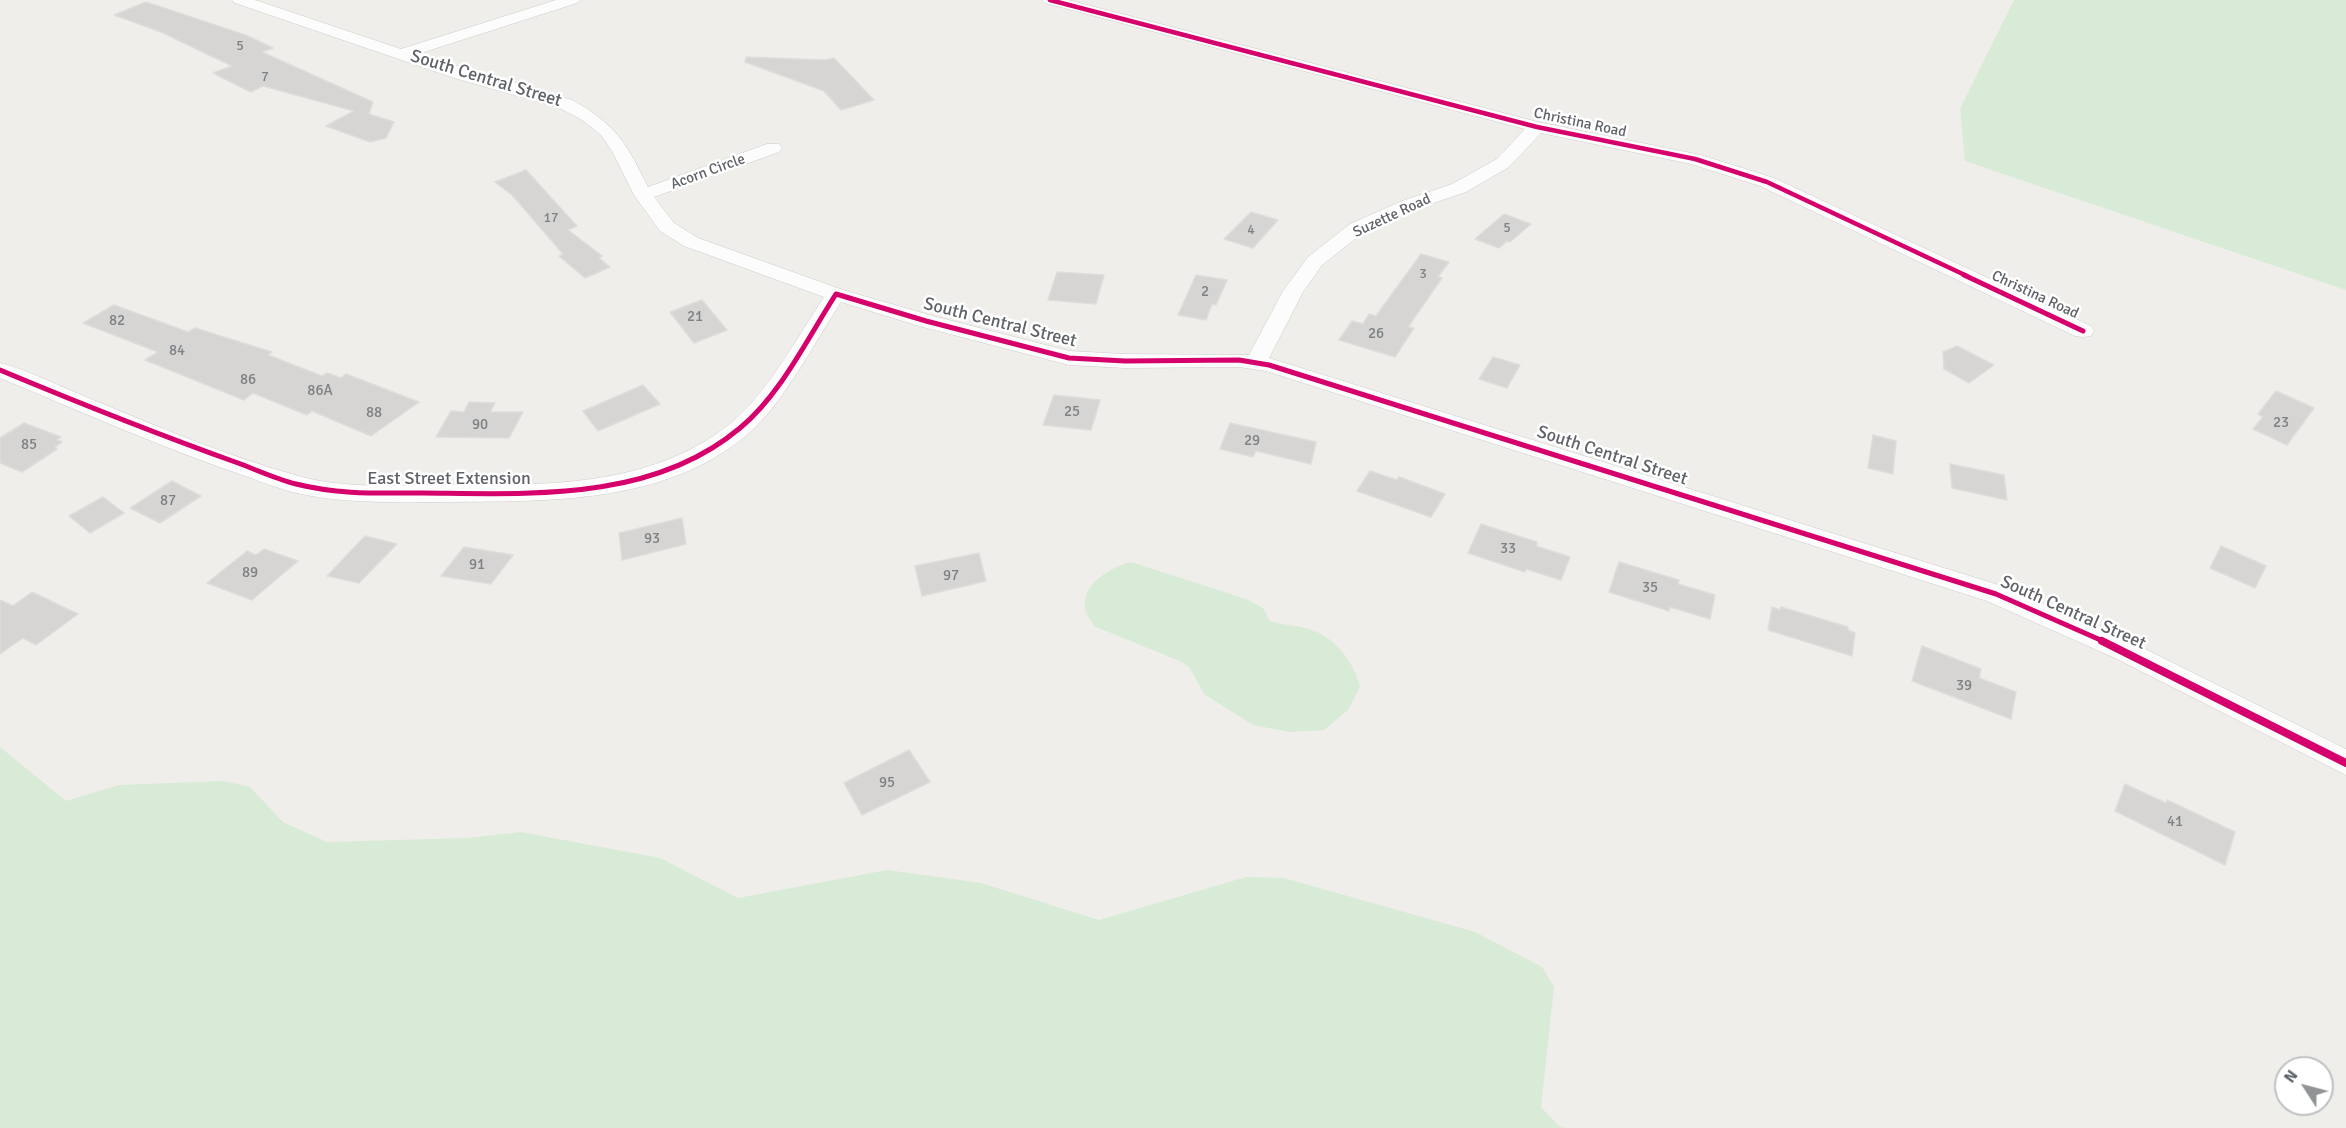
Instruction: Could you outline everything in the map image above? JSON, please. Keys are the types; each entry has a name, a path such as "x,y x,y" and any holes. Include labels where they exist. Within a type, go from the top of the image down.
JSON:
{"street":[{"name":"South Central Street","path":"240,0 460,74 566,104 588,116 607,131 621,150 643,195 667,227 691,242 836,294 936,324 1069,358 1148,361 1239,360 1256,363 1524,444 1996,594 2125,651 2346,764"},
{"path":"402,54 572,0"},
{"name":"Christina Road","path":"1050,0 1537,127 1695,159 1767,182 2084,331"},
{"name":"Suzette Road","path":"1256,363 1293,291 1316,261 1358,228 1409,205 1459,188 1503,163 1537,127"},
{"name":"Acorn Circle","path":"643,195 773,148"},
{"name":"East Street Extension","path":"0,370 182,445 294,483 356,494 551,493 607,485 653,475 716,446 740,428 764,403 836,294"}],"green space":[{"path":"2014,0 2346,0 2346,290 1965,161 1960,109"},
{"path":"1131,562 1246,599 1263,608 1270,621 1307,628 1329,639 1349,661 1360,687 1348,710 1324,730 1290,732 1253,725 1204,694 1190,668 1182,662 1094,626 1085,609 1088,592 1093,584 1107,572"},
{"path":"0,747 66,801 119,785 223,781 250,787 283,822 327,842 467,838 521,832 660,858 738,898 887,870 981,883 1099,920 1246,877 1284,878 1475,932 1542,967 1554,987 1541,1107 1559,1126 1564,1128 0,1128"}],"building":[{"path":"146,2 248,36 273,48 262,52 373,102 369,114 394,122 386,138 370,142 326,126 354,111 263,86 251,92 213,73 232,66 161,32 114,15"},
{"path":"746,57 825,60 834,58 874,100 841,110 824,91 745,62"},
{"path":"526,170 577,226 568,230 602,256 599,258 610,267 585,278 559,256 563,254 513,196 495,182"},
{"path":"1251,212 1278,220 1253,248 1224,239"},
{"path":"1504,214 1531,224 1499,248 1475,239"},
{"path":"1421,254 1449,262 1438,277 1442,278 1408,327 1414,328 1395,357 1339,340 1352,321 1363,324 1369,314 1376,316"},
{"path":"1057,272 1104,275 1096,304 1048,300"},
{"path":"1196,275 1227,280 1216,305 1212,304 1206,320 1178,315"},
{"path":"702,300 727,330 694,343 670,312"},
{"path":"114,305 188,332 195,328 272,352 268,355 322,376 327,373 341,378 346,374 419,402 371,436 312,411 307,415 253,393 244,400 145,360 158,352 83,323"},
{"path":"1957,346 1994,365 1969,383 1944,369 1943,352"},
{"path":"1493,357 1520,365 1507,388 1479,379"},
{"path":"643,385 660,404 598,431 583,411"},
{"path":"2276,391 2314,408 2287,445 2253,429 2263,417 2258,414"},
{"path":"1054,395 1100,400 1091,430 1043,425"},
{"path":"469,402 495,403 490,412 523,412 509,438 436,437 451,411 464,412"},
{"path":"24,423 61,437 57,440 62,442 55,447 57,449 22,472 0,463 0,438"},
{"path":"1230,423 1316,442 1311,464 1256,451 1253,457 1220,449"},
{"path":"1873,435 1896,441 1893,474 1868,468"},
{"path":"1950,464 2004,475 2007,500 1952,488"},
{"path":"1370,471 1397,480 1399,477 1445,494 1431,517 1357,491"},
{"path":"172,481 201,496 160,523 130,508"},
{"path":"103,497 124,513 90,533 69,516"},
{"path":"682,518 686,544 622,560 619,533"},
{"path":"1481,524 1537,542 1536,546 1570,557 1561,580 1526,569 1525,572 1468,553"},
{"path":"365,536 397,544 359,583 327,576"},
{"path":"2221,546 2266,566 2255,588 2210,568"},
{"path":"464,547 513,555 491,584 441,576"},
{"path":"264,549 298,561 252,600 207,583 247,551 256,555"},
{"path":"979,553 986,581 922,596 915,566"},
{"path":"1619,562 1679,580 1678,584 1715,595 1710,619 1670,607 1669,611 1609,592"},
{"path":"32,592 78,614 36,645 23,638 0,654 0,600 13,606"},
{"path":"1772,607 1780,610 1781,607 1848,627 1848,630 1855,633 1852,656 1768,630"},
{"path":"1922,646 1981,669 1979,678 2016,692 2011,719 1912,681"},
{"path":"909,750 930,782 862,815 844,783"},
{"path":"2125,784 2166,803 2167,800 2235,832 2225,865 2115,811"}],"cycle path":[{"path":"1050,0 1537,127 1695,159 1767,182 2083,331"},
{"path":"0,370 148,431 296,484 356,494 504,494 589,489 630,481 670,469 707,452 740,428 767,399 836,294 926,321 1069,358 1125,361 1239,360 1269,365 1996,594 2125,651 2346,763"}]}
